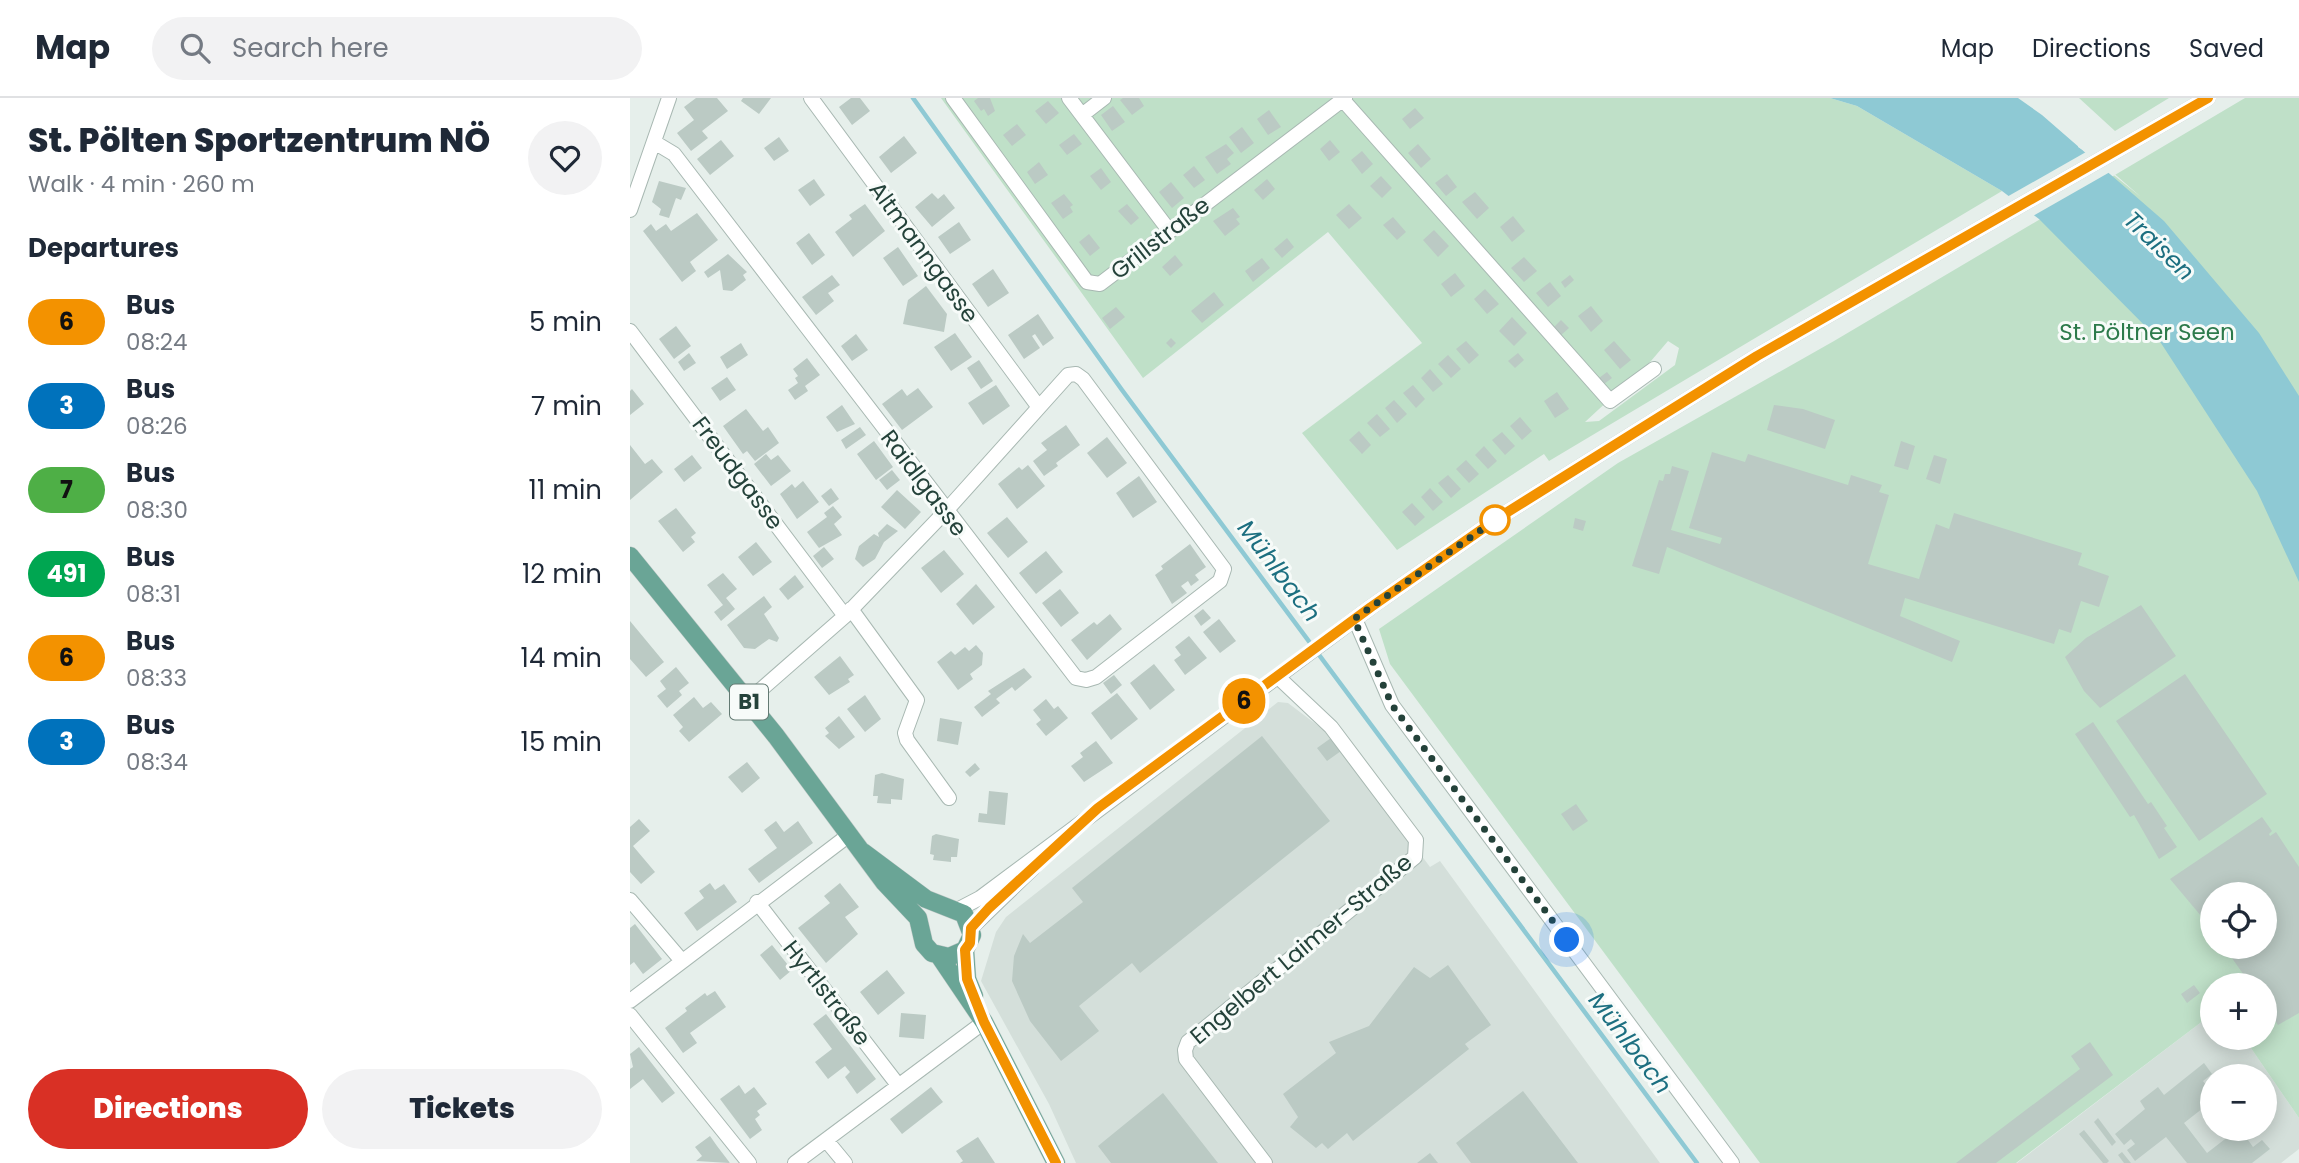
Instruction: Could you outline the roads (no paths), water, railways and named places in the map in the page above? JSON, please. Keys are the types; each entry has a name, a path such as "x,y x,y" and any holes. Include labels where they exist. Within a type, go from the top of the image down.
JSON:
{"main road":[{"name":"B1","path":"630,555 748,701 922,927 924,944 940,957 984,1022"},
{"name":"B1","path":"863,852 926,899 964,914 971,928 970,943 965,950 967,979 984,1022 1056,1163"},
{"path":"922,927 931,912 952,908"},
{"path":"940,957 957,956 965,950"}],"street":[{"path":"630,210 669,98"},
{"name":"Altmanngasse","path":"811,98 1038,406"},
{"name":"Grillstraße","path":"953,98 1087,282 1100,284 1168,229 1344,99"},
{"path":"1069,98 1168,229"},
{"path":"1082,114 1104,98"},
{"path":"952,908 980,898 1354,619 1498,518 1601,451 1864,295 2208,98"},
{"path":"1344,99 1610,401 1654,369"},
{"name":"Raidlgasse","path":"654,142 674,154 945,512 1076,678 1086,680 1096,677 1220,582 1224,569 1083,379 1076,374 1068,375 1038,406"},
{"name":"Freudgasse","path":"630,331 917,700 905,733 907,740 949,798"},
{"path":"748,701 848,612 945,512 1038,406"},
{"path":"1354,619 1392,705 1732,1163"},
{"name":"Engelbert Laimer-Straße","path":"1265,1163 1186,1059 1188,1042 1415,857 1417,849 1416,840 1331,727 1278,677"},
{"path":"971,928 1098,808"},
{"path":"630,1001 757,902 849,835"},
{"path":"630,900 682,961"},
{"name":"Hyrtlstraße","path":"757,902 898,1085"},
{"path":"630,1016 749,1163"},
{"path":"795,1163 984,1022"},
{"path":"826,1140 845,1163"}],"water":[{"name":"Traisen","path":"1830,98 2018,98 2042,115 2164,221 2259,333 2299,396 2299,582 2257,491 2159,340 2039,219 2002,191 1857,106"}],"waterway":[{"name":"Mühlbach","path":"913,98 1122,390 1697,1163"}],"park label":[{"name":"St. Pöltner Seen","path":"2147,332"}]}
